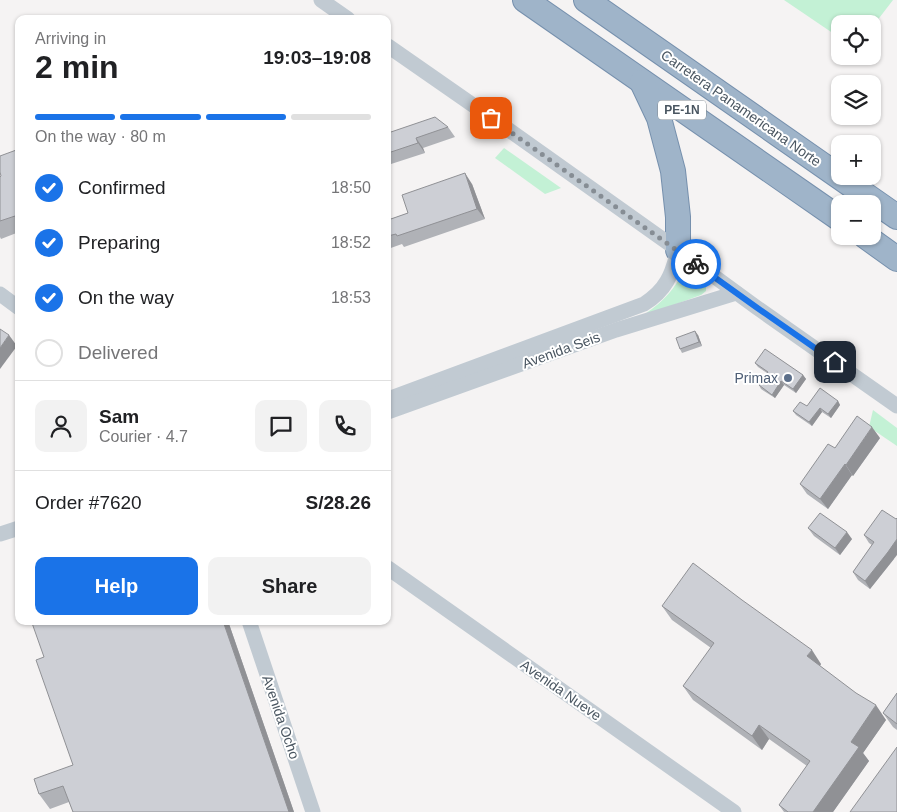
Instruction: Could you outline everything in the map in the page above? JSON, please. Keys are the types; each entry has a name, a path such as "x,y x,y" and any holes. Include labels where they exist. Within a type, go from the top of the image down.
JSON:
{"highway":[{"name":"PE-1N","path":"525,0 831,213"},
{"name":"Carretera Panamericana Norte","path":"586,0 897,217"},
{"path":"642,82 659,118 673,171 678,217 678,250"},
{"path":"878,245 897,259"}],"street":[{"path":"321,0 342,15"},
{"path":"391,48 897,406"},
{"name":"Avenida Seis","path":"391,398 644,304 655,297 669,279 678,250"},
{"name":"Avenida Seis","path":"391,411 643,321 736,293"},
{"path":"0,294 15,305"},
{"path":"0,534 15,529"},
{"name":"Avenida Nueve","path":"391,570 734,812"},
{"name":"Avenida Ocho","path":"250,625 313,812"}],"green space":[{"path":"784,0 893,0 881,16 831,15 831,32"},
{"path":"504,148 561,188 545,194 495,158"},
{"path":"685,269 706,285 706,291 701,295 646,315 668,294"},
{"path":"873,410 897,428 897,446 869,427"}],"building":[{"path":"435,117 448,127 416,138 418,143 391,152 391,132"},
{"path":"15,150 15,216 0,221 1,176 0,156"},
{"path":"465,173 477,209 397,236 396,234 391,235 391,219 408,213 402,195"},
{"path":"0,329 9,335 0,348"},
{"path":"695,331 699,342 680,349 676,338"},
{"path":"765,349 803,375 793,389 781,381 772,395 759,385 768,372 755,363"},
{"path":"820,388 838,401 828,414 820,408 809,422 793,411 800,402 807,406"},
{"path":"857,416 872,427 820,499 800,484 828,444 835,448"},
{"path":"882,510 897,518 897,539 865,581 853,572 874,542 864,535"},
{"path":"820,513 847,532 835,548 808,528"},
{"path":"693,563 812,650 807,656 856,693 876,705 851,742 859,747 813,812 788,812 779,805 810,761 759,725 752,736 683,686 714,643 662,606"},
{"path":"33,625 224,625 289,812 73,812 63,786 39,794 34,779 73,765 36,660 44,657"},
{"path":"897,693 897,724 883,713"},
{"path":"897,747 897,812 850,812"}],"way so far":[{"path":"491,118 696,264"}],"place":[{"name":"Primax","path":"788,378"}],"route":[{"path":"696,264 835,362"}]}
